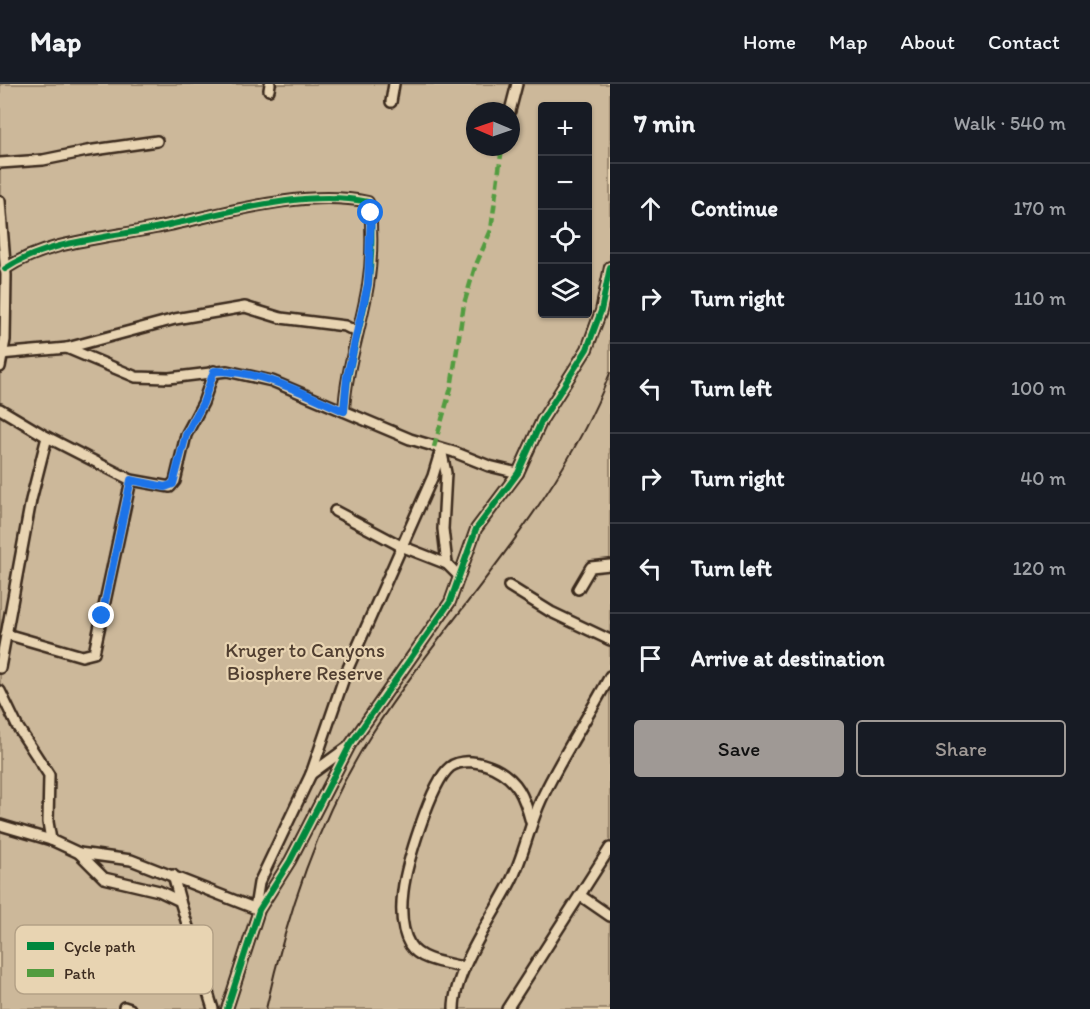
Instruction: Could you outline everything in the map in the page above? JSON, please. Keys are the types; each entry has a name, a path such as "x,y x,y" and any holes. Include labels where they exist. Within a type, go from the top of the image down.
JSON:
{"street":[{"path":"391,102 394,84"},
{"path":"512,102 517,84"},
{"path":"0,162 43,160 157,141"},
{"path":"5,269 16,262 71,244 264,206 323,198 366,201 370,207 371,247 368,284 345,388 344,411"},
{"path":"0,201 5,269 0,367"},
{"path":"257,909 290,861 350,745 442,616 454,593 476,529 518,473 543,420 590,341 601,311 610,267"},
{"path":"2,354 67,348 183,317 246,307 282,318 345,326 357,332"},
{"path":"67,348 136,377 169,378 214,371 240,372 279,383 441,449 518,473"},
{"path":"0,409 47,437 131,480 165,487 173,484 186,435 203,403 214,371"},
{"path":"0,668 31,500 47,437"},
{"path":"227,1009 257,909 259,883 311,774 345,675 434,476 441,449"},
{"path":"441,449 446,473 443,529 447,564"},
{"path":"6,634 82,656 94,652 131,480"},
{"path":"334,511 401,546 447,564 459,576"},
{"path":"578,589 591,567 610,565"},
{"path":"509,586 551,612 610,640"},
{"path":"454,1009 456,990 464,967 512,878 531,822 578,730 610,676"},
{"path":"0,691 17,726 49,775 48,822 51,840"},
{"path":"311,774 350,745"},
{"path":"464,967 418,953 406,936 402,911 403,890 432,792 449,768 468,762 485,764 517,784 531,822"},
{"path":"0,825 51,840 80,853 116,857 173,875 257,909"},
{"path":"507,1009 610,848"},
{"path":"80,853 104,878 159,891 180,901"},
{"path":"173,875 187,925"},
{"path":"581,896 610,916"},
{"path":"208,994 213,1009"}],"green space":[{"name":"Kruger to Canyons Biosphere Reserve","path":"0,84 610,84 610,1009 0,1009"}],"railway":[{"path":"266,1009 274,973 306,867 335,799 352,767 401,690 532,516 588,423 610,373"}],"marked path":[{"path":"434,447 451,388 464,304 475,267 491,230 501,156"}],"cycle path":[{"path":"5,269 39,252 58,246 261,205 316,198 368,202 371,236 369,275 345,395 344,411"},
{"path":"227,1009 259,910 290,861 350,745 450,602 476,529 518,473 542,420 587,349 601,311 610,267"}],"route":[{"path":"102,616 131,480 165,487 170,487 175,482 186,435 200,410 214,371 240,372 279,383 344,411 347,377 367,292 371,213"}]}
